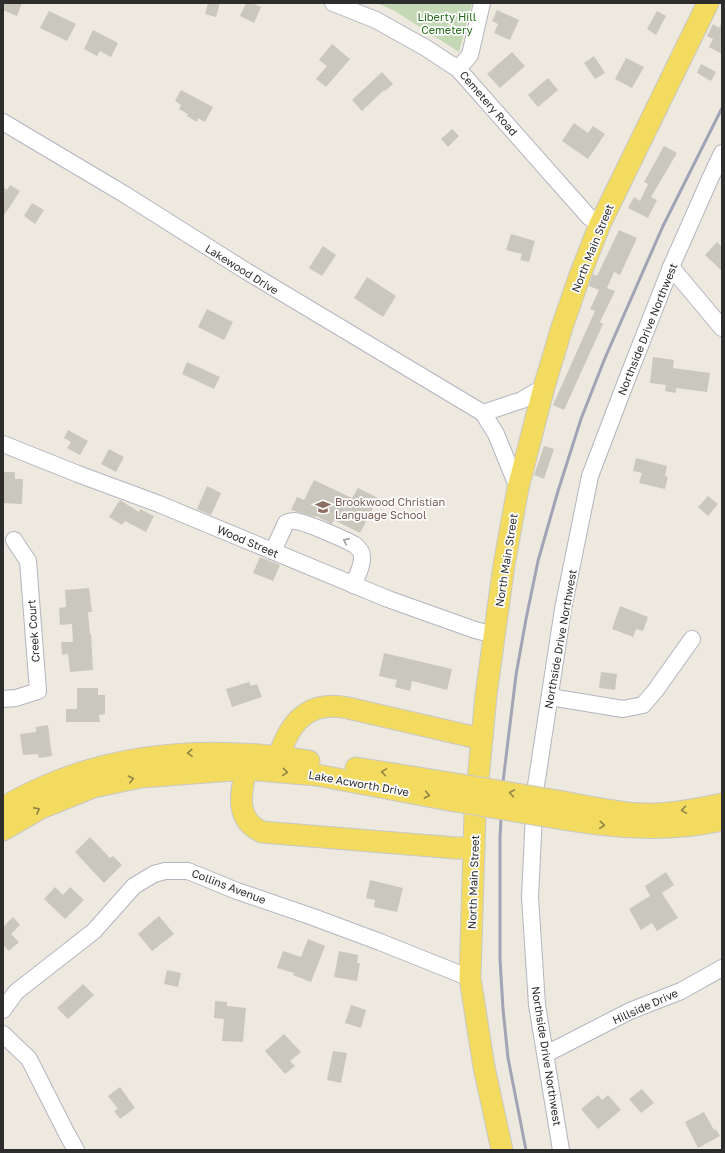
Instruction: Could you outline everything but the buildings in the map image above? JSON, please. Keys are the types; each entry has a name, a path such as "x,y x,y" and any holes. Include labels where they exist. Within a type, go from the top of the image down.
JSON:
{"main road":[{"name":"North Main Street","path":"502,1150 484,1067 470,978 475,814 486,695 504,565 518,488 544,387 562,327 580,275 600,224 708,3"},
{"path":"279,756 291,728 298,720 307,712 325,706 348,708 482,739"},
{"name":"Lake Acworth Drive","path":"3,808 32,792 64,778 90,769 154,756 198,753 240,753 279,756 450,791 564,810 645,814 681,811 722,804"},
{"path":"246,769 242,792 242,808 251,825 262,832 456,848 474,848"},
{"name":"Lake Acworth Drive","path":"3,830 40,808 93,787 141,777 246,769 317,775 450,791"},
{"name":"Lake Acworth Drive","path":"564,810 594,824 654,828 685,826 722,820"}],"street":[{"name":"Cemetery Road","path":"333,3 376,20 426,48 458,69 589,217 600,224"},
{"path":"458,69 470,55 482,3"},
{"name":"Lakewood Drive","path":"3,122 124,194 246,272 483,414 496,434 518,488"},
{"name":"Northside Drive Northwest","path":"561,1150 537,1005 530,897 535,792 563,609 590,476 672,267 708,181 722,153"},
{"path":"672,267 722,328"},
{"path":"483,414 522,400 544,387"},
{"name":"Wood Street","path":"3,444 159,504 388,599 475,630 495,635"},
{"path":"273,552 286,523 294,521 303,523 330,534 356,546 361,552 362,558 353,585"},
{"name":"Creek Court","path":"3,699 16,698 38,691 28,561 14,540"},
{"path":"550,697 623,709 643,705 655,691 692,639"},
{"name":"Collins Avenue","path":"3,1010 16,992 94,931 134,886 154,874 165,871 188,870 237,891 380,942 470,978"},
{"name":"Hillside Drive","path":"546,1054 630,1011 680,991 722,968"},
{"path":"3,1034 29,1059 76,1150"}],"green space":[{"name":"Liberty Hill Cemetery","path":"377,3 472,3 459,52 395,11"}],"railway":[{"path":"526,1150 508,1058 500,959 500,837 503,782 516,675 526,619 538,561 581,419 605,358 663,226 722,108"}],"place":[{"name":"Brookwood Christian Language School","path":"323,507"}]}
